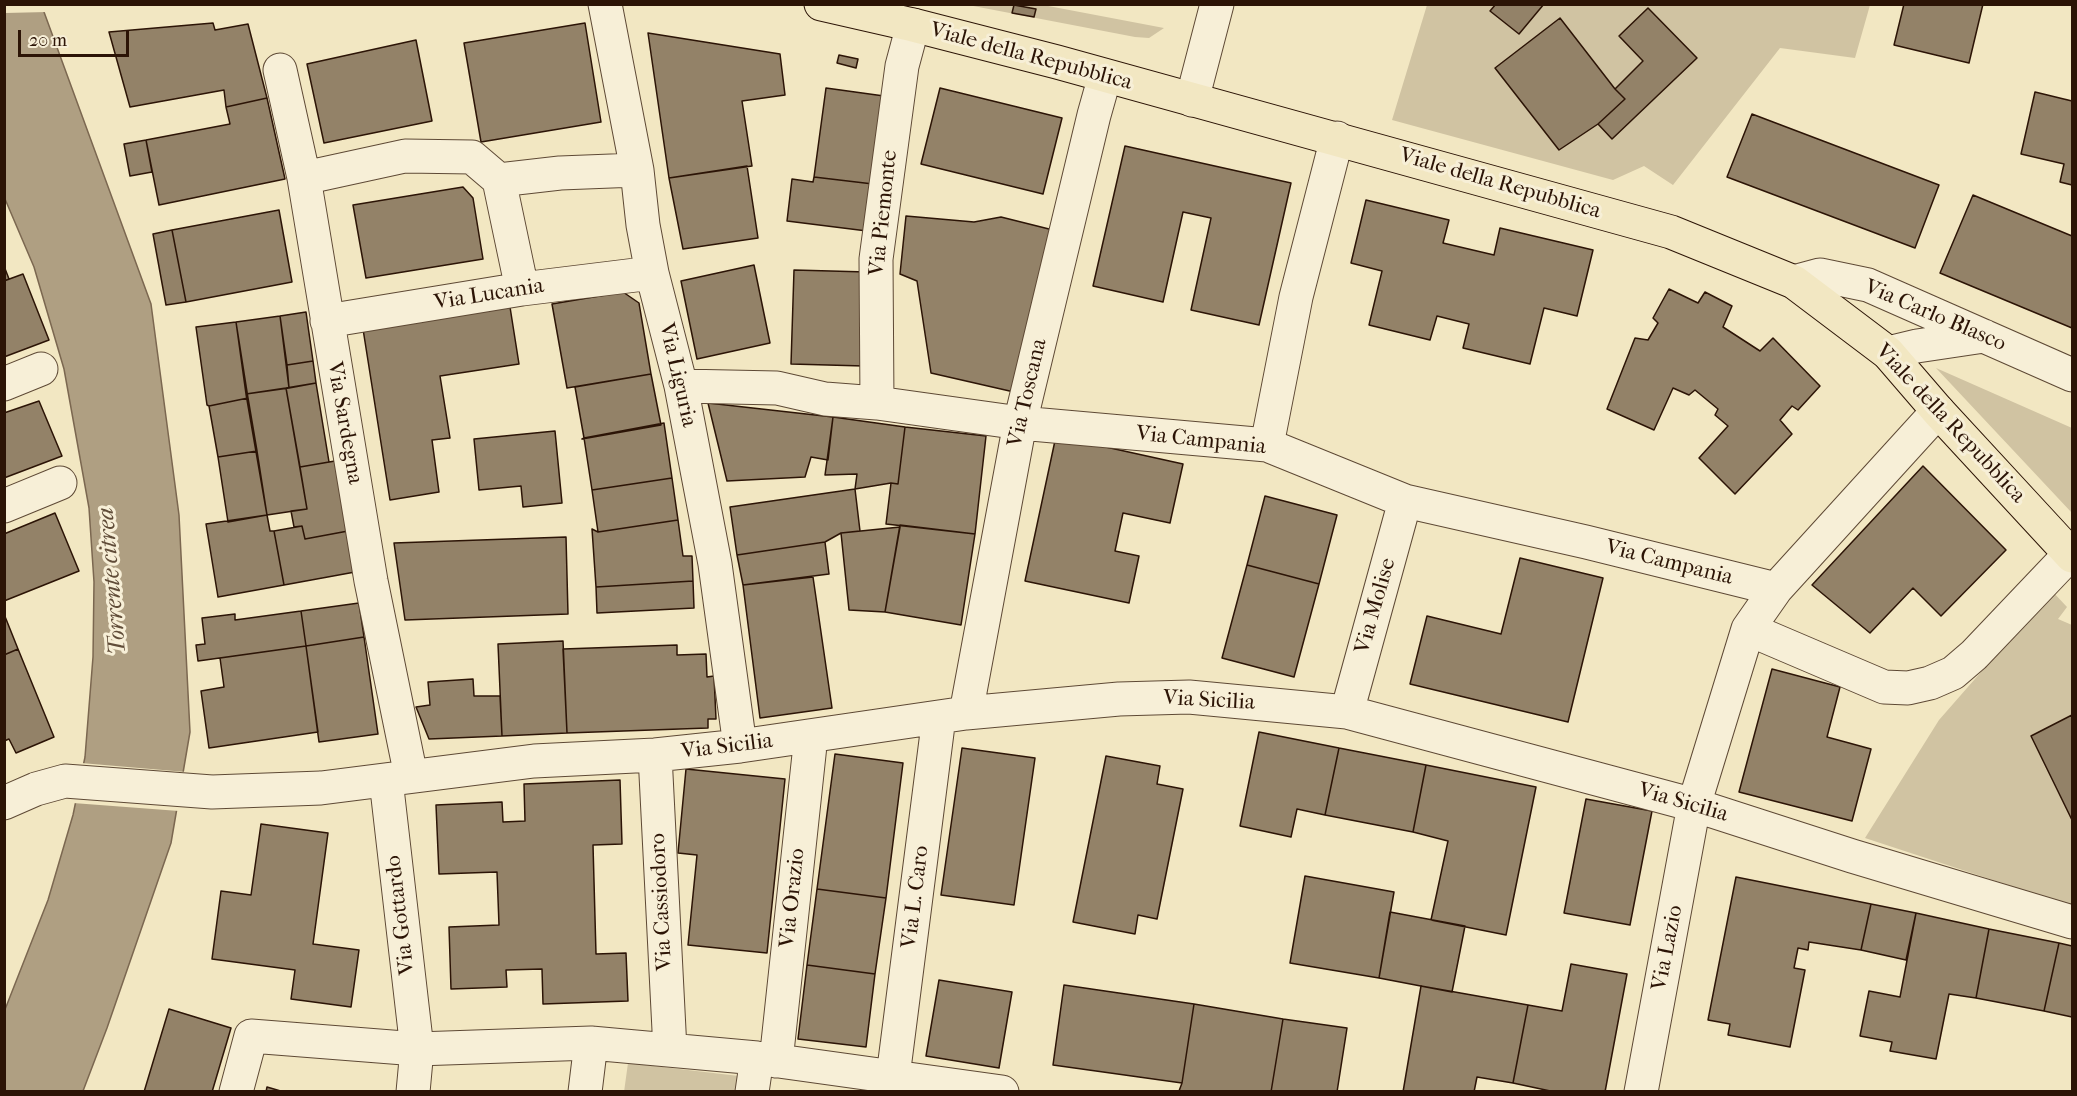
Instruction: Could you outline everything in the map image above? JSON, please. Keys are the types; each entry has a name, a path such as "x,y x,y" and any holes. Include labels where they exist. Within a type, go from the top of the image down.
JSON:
{"main road":[{"name":"Viale della Repubblica","path":"821,4 913,25 1105,76 1671,231 1794,282 1888,353 1938,411 2072,554"}],"street":[{"name":"Via Liguria","path":"605,4 637,170 643,225 652,273 681,386 714,564 741,746"},
{"path":"1192,100 1217,4"},
{"name":"Via Piemonte","path":"878,403 876,259 902,66 913,25"},
{"name":"Via Sardegna","path":"280,70 304,178 371,581 398,778"},
{"name":"Via Toscana","path":"952,715 1020,423 1105,76"},
{"path":"1267,445 1296,297 1337,138"},
{"path":"304,178 405,156 472,157 499,180 522,289"},
{"path":"499,180 560,172 637,170"},
{"name":"Via Lucania","path":"327,321 522,289 652,273"},
{"name":"Via Carlo Blasco","path":"1794,282 1820,275 1868,285 2073,375"},
{"path":"1888,353 1917,346 1984,336"},
{"path":"4,384 41,369"},
{"name":"Via Campania","path":"681,386 777,388 825,399 878,403 1020,423 1267,445 1405,501 1586,542 1776,589"},
{"name":"Via Lazio","path":"1641,1092 1694,806 1748,629 1776,589 1938,411"},
{"path":"4,506 60,483"},
{"name":"Via Molise","path":"1347,712 1405,501"},
{"path":"1748,629 1884,687 1908,688 1930,683 1953,673 1974,655 2072,554"},
{"name":"Via Sicilia","path":"4,803 36,789 65,781 212,792 321,788 534,761 655,755 741,746 952,715 1119,699 1189,697 1347,712 1694,806 2073,922"},
{"name":"Via L. Caro","path":"892,1084 952,715"},
{"name":"Via Orazio","path":"766,1060 811,736"},
{"name":"Via Cassiodoro","path":"655,755 670,1050"},
{"name":"Via Gottardo","path":"398,778 417,1049 413,1092"},
{"path":"236,1092 251,1036 417,1049 591,1043 766,1060 892,1084 1002,1092"},
{"path":"585,1092 591,1043"},
{"path":"752,1092 766,1060"}],"shaded area":[{"path":"968,5 1043,5 1164,28 1149,38 1135,37"},
{"path":"1427,5 1870,5 1855,58 1780,48 1673,185 1644,166 1613,180 1392,120"},
{"path":"1936,368 2072,428 2072,513"},
{"path":"2052,591 2067,607 2058,619 2072,625 2072,906 1865,838 1939,720"},
{"path":"628,1063 739,1076 737,1091 624,1092"}],"water":[{"name":"Torrente citrea","path":"43,4 151,304 179,515 190,732 171,843 83,1091 5,1091 4,1012 48,900 73,815 85,757 93,657 94,582 89,508 64,369 34,267 5,199 5,5"}],"pier":[{"path":"5,4 46,4 47,12 5,13"},
{"path":"81,763 186,772 179,811 73,803"}],"building":[{"path":"1496,4 1544,4 1519,34 1490,11"},
{"path":"1904,4 1983,4 1969,63 1894,45"},
{"path":"1014,5 1036,9 1034,17 1012,13"},
{"path":"1648,8 1697,58 1612,139 1598,124 1625,99 1615,89 1643,61 1619,36"},
{"path":"1560,18 1625,99 1598,124 1559,150 1495,68"},
{"path":"213,23 215,30 248,24 267,98 226,107 224,90 130,107 109,32"},
{"path":"585,23 601,122 481,142 464,43"},
{"path":"648,33 780,54 785,95 742,101 752,166 669,178"},
{"path":"416,40 432,121 324,143 307,64"},
{"path":"839,55 858,59 856,68 837,63"},
{"path":"826,88 884,96 873,184 814,177"},
{"path":"940,88 1062,118 1043,194 921,164"},
{"path":"2035,92 2072,101 2072,185 2060,182 2064,164 2021,154"},
{"path":"267,98 285,179 159,205 146,140 230,124 226,107"},
{"path":"1752,114 1939,185 1915,248 1727,177"},
{"path":"146,140 152,172 130,176 124,144"},
{"path":"1125,146 1291,183 1259,325 1191,310 1211,218 1183,212 1163,302 1093,286"},
{"path":"747,166 758,238 683,249 669,178"},
{"path":"814,177 873,184 867,231 787,221 792,179 813,182"},
{"path":"463,187 473,198 483,259 366,278 353,205"},
{"path":"1973,195 2072,236 2072,328 1940,273"},
{"path":"1366,200 1449,220 1443,243 1494,255 1500,228 1593,250 1577,316 1544,308 1530,364 1463,348 1469,324 1437,316 1430,340 1369,325 1382,271 1351,263"},
{"path":"279,210 292,282 186,302 172,230"},
{"path":"906,216 974,222 1001,217 1053,230 1014,392 931,373 917,281 900,274"},
{"path":"172,230 186,302 166,305 153,234"},
{"path":"754,265 770,343 697,359 681,281"},
{"path":"4,266 9,279 4,281"},
{"path":"794,270 867,272 864,366 791,364"},
{"path":"23,274 49,340 4,357 4,281"},
{"path":"1669,289 1698,303 1705,292 1732,306 1723,327 1760,351 1773,338 1820,386 1798,410 1792,406 1780,420 1792,434 1735,494 1699,458 1728,426 1715,415 1718,409 1695,390 1689,395 1673,388 1654,430 1607,409 1635,338 1648,340 1658,323 1653,318"},
{"path":"623,292 639,303 651,374 567,388 552,304"},
{"path":"510,307 519,364 440,376 450,438 432,440 439,492 390,500 363,329"},
{"path":"306,312 313,361 287,365 280,316"},
{"path":"280,316 289,388 246,394 236,322"},
{"path":"236,322 248,398 209,406 207,405 196,327"},
{"path":"313,361 316,383 289,388 287,365"},
{"path":"651,374 661,425 582,439 584,438 575,387"},
{"path":"316,383 329,462 300,467 286,388"},
{"path":"286,388 307,509 267,515 246,394"},
{"path":"248,398 257,451 218,457 209,406"},
{"path":"39,401 62,456 4,478 4,413"},
{"path":"708,403 833,417 828,460 811,457 805,477 727,481"},
{"path":"833,417 905,427 898,484 891,483 855,489 857,474 825,475"},
{"path":"664,423 672,478 592,490 584,438"},
{"path":"905,427 986,436 975,534 886,524 891,483 898,484"},
{"path":"555,431 562,503 523,507 521,486 479,490 474,439"},
{"path":"1056,436 1183,464 1170,523 1123,513 1115,551 1139,556 1129,603 1025,581"},
{"path":"257,451 267,515 228,522 218,457"},
{"path":"335,461 348,531 305,539 302,526 294,527 291,511 307,509 300,467"},
{"path":"1923,466 2006,550 1941,616 1913,588 1870,633 1812,585"},
{"path":"672,478 678,520 598,532 592,490"},
{"path":"855,489 860,531 841,533 825,542 737,555 730,507"},
{"path":"1265,496 1337,515 1319,584 1247,565"},
{"path":"55,513 79,571 4,601 4,534"},
{"path":"267,515 270,531 274,531 284,585 218,597 206,524"},
{"path":"678,520 683,556 692,556 693,581 596,587 592,529 598,532"},
{"path":"900,525 975,534 961,625 885,612"},
{"path":"302,526 305,539 348,531 355,572 284,585 274,531"},
{"path":"900,527 885,612 849,610 841,533"},
{"path":"566,537 568,614 405,620 394,543"},
{"path":"825,542 829,574 743,585 737,555"},
{"path":"1520,558 1603,578 1568,722 1410,684 1427,616 1501,634"},
{"path":"1247,565 1319,584 1294,677 1222,658"},
{"path":"813,577 832,708 760,718 743,585"},
{"path":"693,581 694,608 597,613 596,587"},
{"path":"359,603 364,637 306,646 301,611"},
{"path":"301,611 306,646 198,661 196,645 205,644 202,618 235,614 235,620"},
{"path":"4,614 18,649 4,655"},
{"path":"364,637 378,734 319,742 306,646"},
{"path":"563,641 567,733 502,736 498,644"},
{"path":"677,645 677,655 706,654 707,677 714,676 716,719 708,719 708,728 567,733 563,649"},
{"path":"306,646 318,732 209,748 201,691 224,687 220,658"},
{"path":"18,649 54,737 16,753 9,739 4,741 4,655"},
{"path":"1772,669 1840,687 1827,737 1871,749 1852,821 1739,792"},
{"path":"473,679 474,696 500,696 502,736 429,739 416,707 430,705 428,682"},
{"path":"2072,715 2072,820 2031,736"},
{"path":"1259,732 1339,748 1325,815 1297,809 1291,837 1240,826"},
{"path":"962,748 1035,758 1014,905 941,895"},
{"path":"1339,748 1426,765 1413,832 1325,815"},
{"path":"835,754 903,763 886,898 817,889"},
{"path":"1106,756 1160,766 1157,784 1183,789 1157,919 1138,915 1135,934 1073,922"},
{"path":"1426,765 1536,787 1506,935 1431,920 1448,841 1413,832"},
{"path":"686,769 785,779 767,953 688,945 697,855 678,853"},
{"path":"620,780 622,844 593,845 596,954 626,953 628,1001 543,1004 542,969 506,970 507,987 451,989 449,927 499,925 497,872 439,874 436,805 502,802 503,822 525,821 524,784"},
{"path":"1586,799 1652,811 1630,925 1564,913"},
{"path":"261,824 328,833 313,944 359,950 351,1007 291,999 295,970 212,959 221,891 251,895"},
{"path":"1305,876 1394,892 1379,978 1290,963"},
{"path":"1736,877 1871,904 1861,950 1809,942 1808,950 1798,948 1794,968 1805,970 1790,1047 1728,1035 1730,1024 1708,1020"},
{"path":"817,889 886,898 875,974 807,965"},
{"path":"1871,904 1916,913 1906,960 1861,950"},
{"path":"1390,912 1465,926 1452,992 1379,978"},
{"path":"1916,913 1989,929 1976,998 1949,994 1936,1059 1890,1051 1892,1042 1860,1036 1869,991 1900,997"},
{"path":"1989,929 2059,943 2044,1011 1976,998"},
{"path":"2059,943 2072,946 2072,1017 2044,1011"},
{"path":"1571,964 1627,974 1605,1092 1555,1092 1513,1083 1528,1005 1562,1011"},
{"path":"807,965 875,974 866,1047 798,1039"},
{"path":"939,980 1012,992 999,1068 926,1056"},
{"path":"1064,985 1194,1004 1182,1083 1053,1065"},
{"path":"1421,986 1528,1005 1513,1083 1477,1077 1474,1092 1403,1092"},
{"path":"1194,1004 1283,1019 1271,1092 1179,1091"},
{"path":"169,1009 231,1028 212,1092 144,1092"},
{"path":"1283,1019 1347,1028 1337,1092 1271,1092"},
{"path":"267,1087 284,1092 266,1092"}]}
